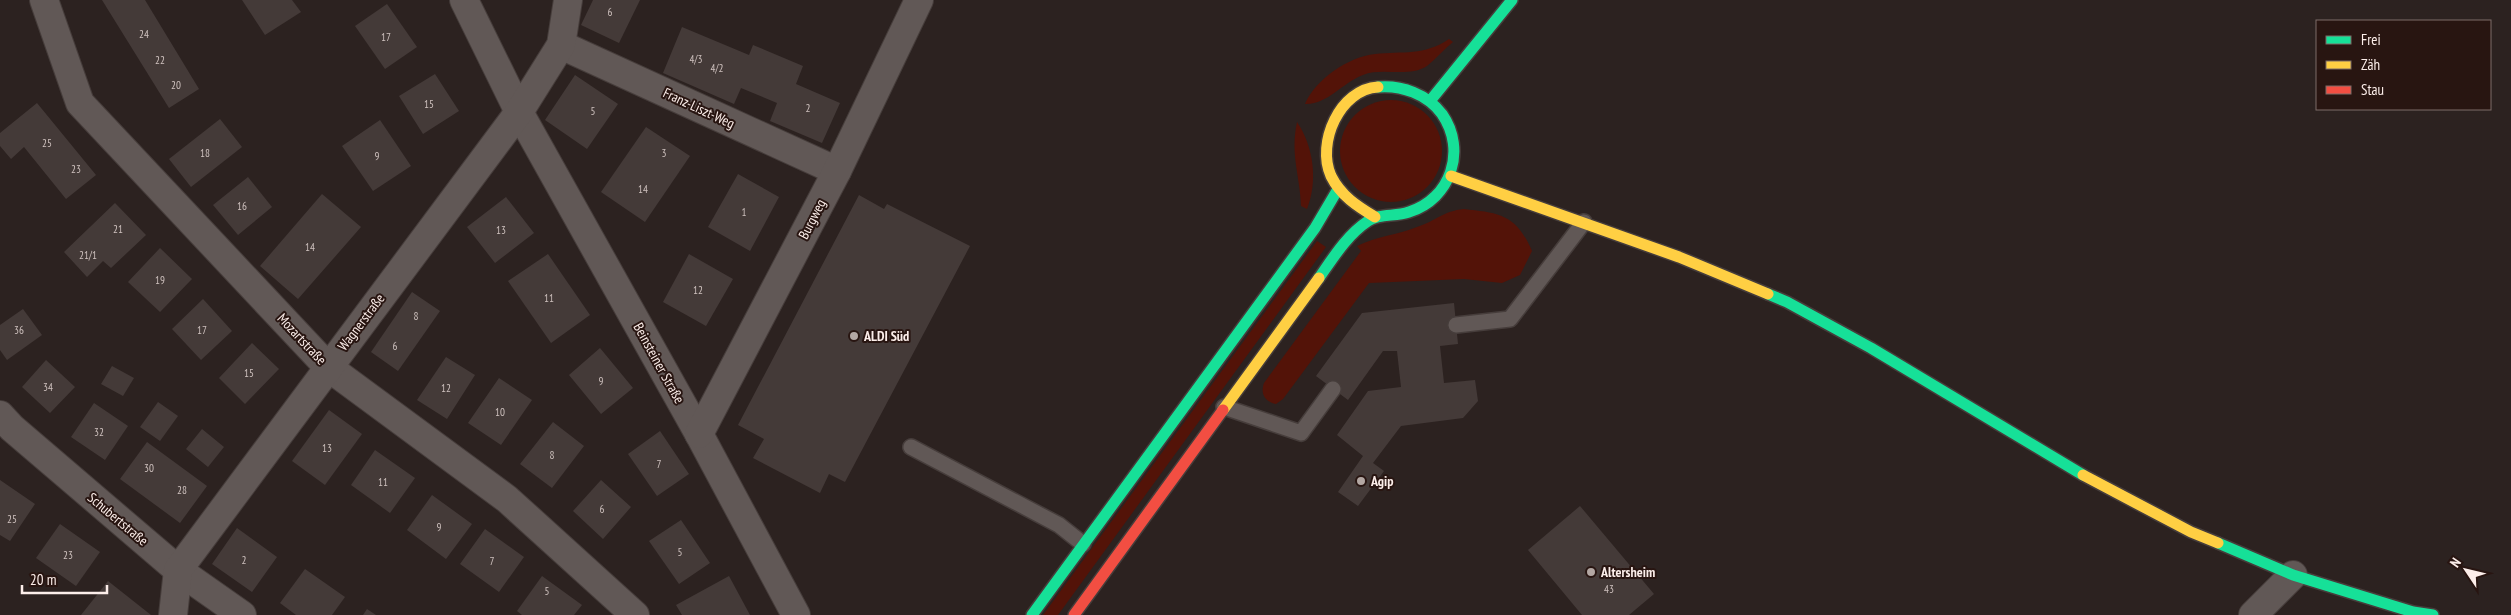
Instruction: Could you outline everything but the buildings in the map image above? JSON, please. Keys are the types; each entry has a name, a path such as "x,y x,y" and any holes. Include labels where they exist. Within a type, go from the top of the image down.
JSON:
{"main road":[{"path":"1430,101 1512,0"},
{"path":"1074,615 1342,246 1375,217 1410,212 1427,204 1441,190 1451,176 1454,152 1452,131 1442,111 1409,88 1390,86 1372,88 1363,92 1340,109 1330,126 1325,145 1327,166 1338,189 1344,197 1375,217"},
{"path":"1451,176 1679,257 1787,302 1871,348 2095,482 2191,532 2282,568 2293,575 2413,612 2434,615"},
{"path":"1032,615 1315,228 1338,189"}],"street":[{"name":"Mozartstraße","path":"44,0 80,103 328,366 507,499 635,615"},
{"name":"Beinsteiner Straße","path":"464,0 519,112 699,434 796,615"},
{"path":"519,112 561,44 568,0"},
{"name":"Burgweg","path":"699,434 837,171 918,0"},
{"name":"Franz-Liszt-Weg","path":"561,44 837,171"},
{"name":"Wagnerstraße","path":"178,570 328,366 519,112"},
{"name":"Schubertstraße","path":"0,415 12,428 178,570 242,615"},
{"path":"174,615 178,570"},
{"path":"2253,615 2293,575"}],"lane":[{"path":"1456,325 1510,319 1584,222"},
{"path":"1224,407 1301,433 1333,389"},
{"path":"911,447 1059,525 1083,544"}],"shaded area":[{"path":"1449,39 1453,42 1420,70 1378,72 1363,75 1320,101 1305,104 1310,95 1325,78 1354,60 1375,54 1413,52 1431,48"},
{"path":"1391,100 1411,104 1427,115 1438,131 1442,151 1438,171 1427,187 1411,198 1391,202 1371,198 1355,187 1344,171 1340,151 1344,131 1355,115 1371,104"},
{"path":"1297,122 1307,142 1313,165 1312,188 1307,209 1301,206 1296,165 1295,134"},
{"path":"1464,209 1497,214 1520,229 1532,251 1520,275 1502,283 1464,279 1369,283 1283,399 1276,404 1264,397 1264,383 1361,251 1357,246 1424,225 1450,212"},
{"path":"1317,241 1326,247 1058,615 1043,615"}],"traffic: fast":[{"path":"1430,101 1512,0"},
{"path":"1319,278 1341,247 1360,227 1373,219 1409,212 1424,206 1444,185 1451,172 1454,157 1453,143 1449,128 1436,107 1421,96 1405,89 1378,87"},
{"path":"1032,615 1315,228 1338,189"},
{"path":"1768,294 1787,302 1871,348 2083,475"},
{"path":"2218,543 2293,575 2413,612 2433,615"}],"traffic: slow":[{"path":"1375,217 1350,200 1335,183 1327,163 1327,148 1329,134 1342,107 1364,90 1378,87"},
{"path":"1451,176 1679,257 1768,294"},
{"path":"1223,410 1319,278"},
{"path":"2083,475 2191,532 2218,543"}],"traffic: jam":[{"path":"1074,615 1223,410"}],"place":[{"name":"ALDI Süd","path":"854,336"},
{"name":"Agip","path":"1361,481"},
{"name":"Altersheim","path":"1591,572"}]}
